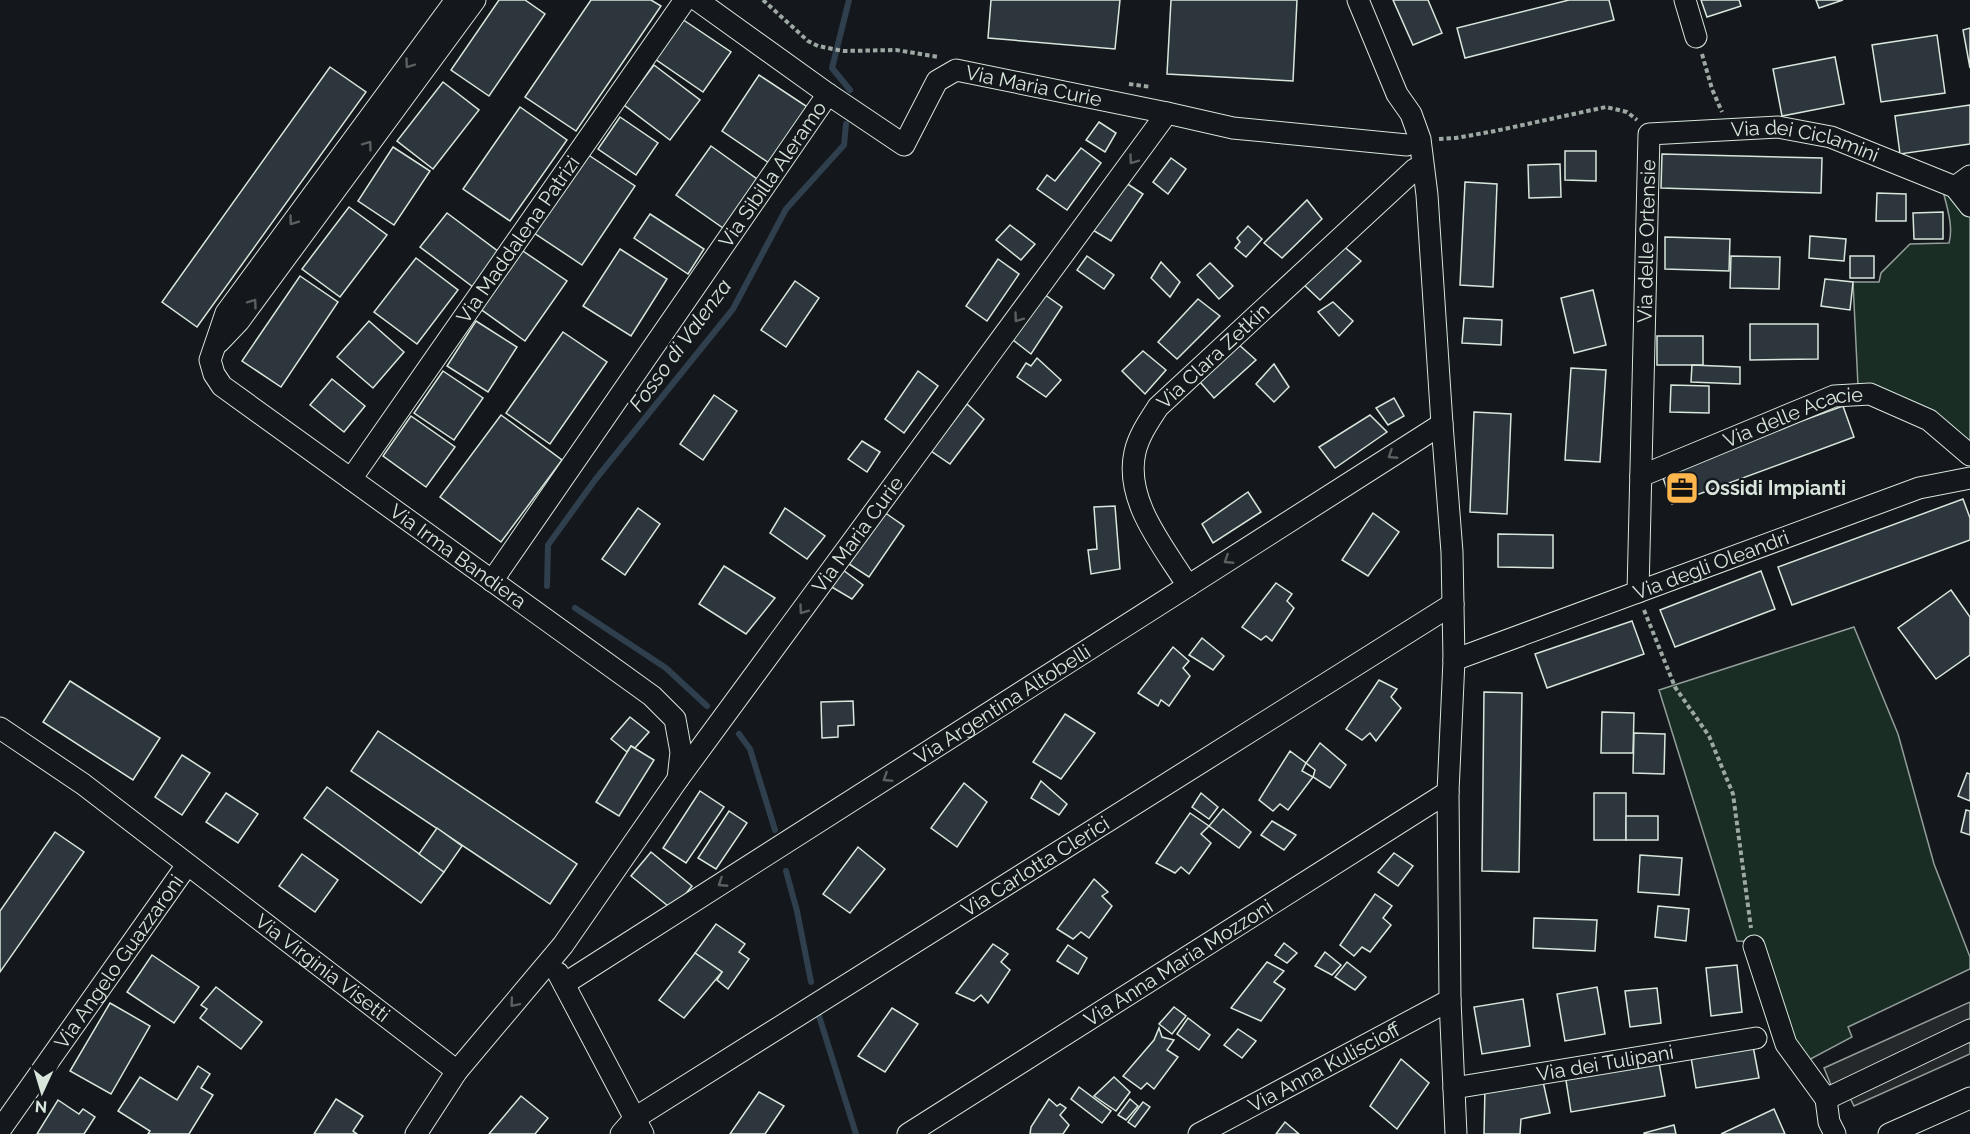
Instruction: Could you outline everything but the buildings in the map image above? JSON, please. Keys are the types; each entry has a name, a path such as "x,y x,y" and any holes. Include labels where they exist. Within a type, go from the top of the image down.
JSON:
{"street":[{"name":"Via Irma Bandiera","path":"456,0 226,313 210,360 214,374 222,386 652,696 675,719 681,752 678,779"},
{"path":"214,346 240,321 475,0"},
{"name":"Via Maddalena Patrizi","path":"351,479 685,0"},
{"name":"Via Sibilla Aleramo","path":"697,0 828,94 904,145"},
{"path":"1685,0 1696,38"},
{"path":"1357,3 1397,94 1414,142 1427,195 1452,552 1454,660 1448,792 1450,1000 1456,1134"},
{"name":"Via Maria Curie","path":"904,145 937,81 956,70 1233,128 1414,142"},
{"name":"Via Sibilla Aleramo","path":"492,581 828,94"},
{"name":"Via Maria Curie","path":"551,958 678,779 1167,113"},
{"name":"Via dei Ciclamini","path":"1649,135 1778,127 1831,137 1962,181 1970,206"},
{"name":"Via delle Ortensie","path":"1638,592 1649,135"},
{"path":"1414,142 1415,169 1427,195"},
{"name":"Via Clara Zetkin","path":"1188,586 1146,519 1139,503 1135,481 1135,453 1141,435 1158,407 1415,169"},
{"name":"Via delle Acacie","path":"1641,476 1834,396 1870,394 1929,420 1970,455"},
{"name":"Via Argentina Altobelli","path":"564,984 1442,424"},
{"name":"Via degli Oleandri","path":"1454,660 1919,488 1970,478"},
{"name":"Via Carlotta Clerici","path":"621,1134 639,1126 1453,604"},
{"name":"Via Angelo Guazzaroni","path":"0,728 83,784 187,864 0,1130"},
{"name":"Via Anna Maria Mozzoni","path":"908,1134 1448,792"},
{"name":"Via Virginia Visetti","path":"187,864 457,1071"},
{"path":"1754,946 1786,1044 1826,1099 1828,1122 1834,1134"},
{"path":"416,1134 457,1071 551,958 639,1126"},
{"name":"Via Anna Kuliscioff","path":"1199,1134 1450,1000"},
{"path":"1826,1099 1970,1030"},
{"name":"Via dei Tulipani","path":"1454,1088 1756,1038"},
{"path":"1889,1134 1970,1098"}],"path":[{"path":"763,0 808,41 818,46 843,51"},
{"path":"1705,63 1712,89"},
{"name":"Via delle Ortensie","path":"1414,142 1456,138 1606,107 1628,112 1641,123 1649,135"},
{"path":"1638,592 1675,687 1709,736 1733,794 1754,946"}],"green space":[{"path":"1942,187 1952,190 1970,217 1970,447 1858,386 1853,282 1879,282 1881,273 1910,244 1949,243 1950,222"},
{"path":"1854,627 1898,734 1934,864 1970,957 1970,969 1848,1027 1852,1037 1805,1062 1794,1040 1762,942 1737,941 1659,690"}],"shaded area":[{"path":"1970,1002 1970,1054 1854,1106 1842,1082 1831,1085 1824,1068"}],"waterway":[{"name":"Fosso di Valenza","path":"849,0 832,68 850,90"},
{"name":"Fosso di Valenza","path":"547,586 548,545 595,480 733,309 786,209 844,145 846,124"},
{"name":"Fosso di Valenza","path":"575,608 666,668 707,706"},
{"name":"Fosso di Valenza","path":"739,734 750,749 775,830"},
{"name":"Fosso di Valenza","path":"786,871 797,911 811,982"},
{"name":"Fosso di Valenza","path":"819,1016 856,1134"}],"place":[{"name":"Ossidi Impianti","path":"1682,488"}]}
